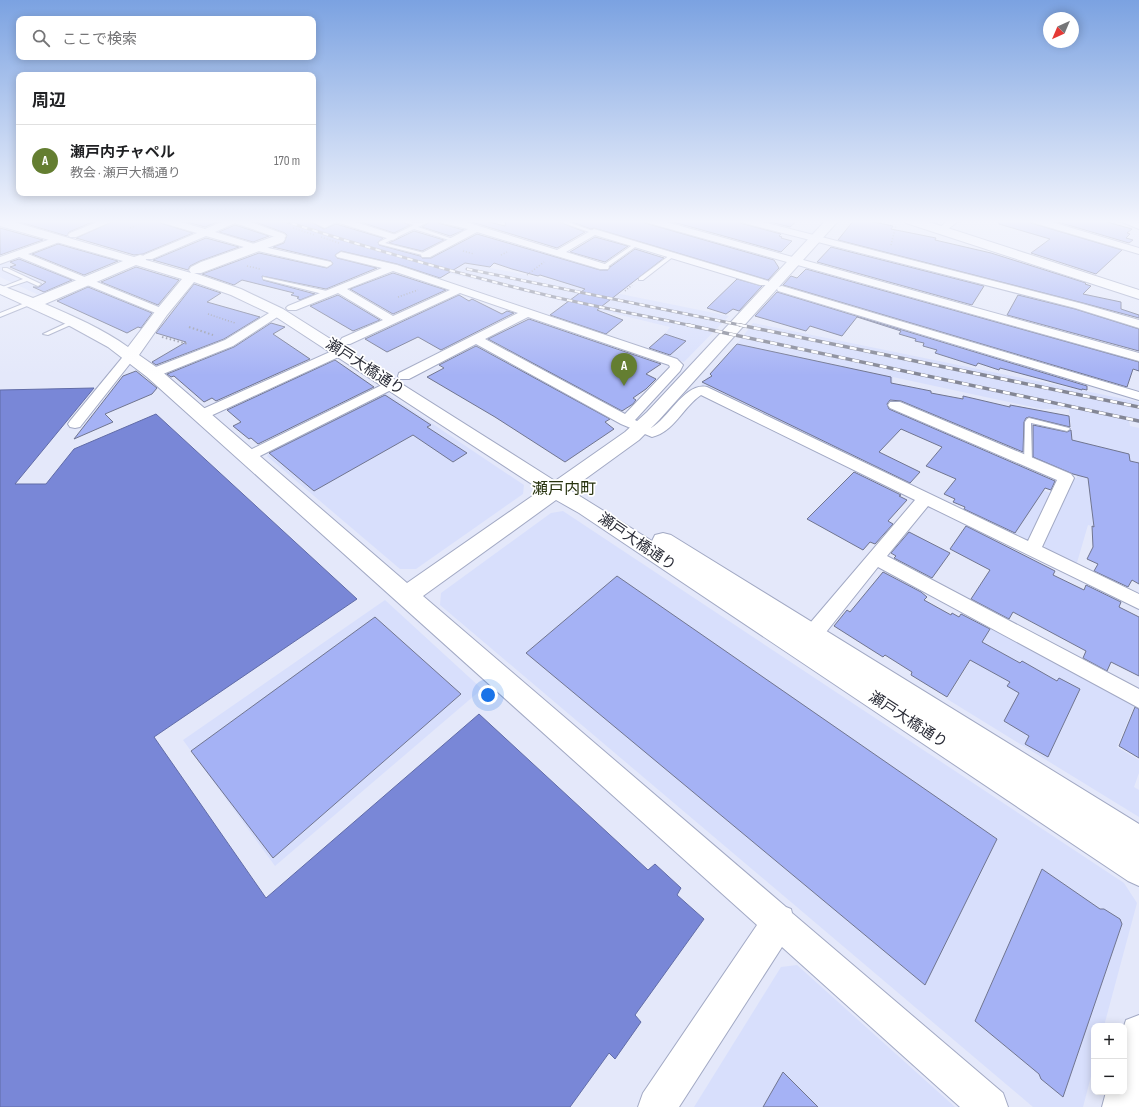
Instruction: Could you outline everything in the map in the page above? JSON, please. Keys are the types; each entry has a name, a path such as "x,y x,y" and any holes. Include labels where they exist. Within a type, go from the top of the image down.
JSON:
{"street":[{"path":"62,272 162,312"},
{"path":"32,292 86,282 111,272"},
{"name":"瀬戸大橋通り","path":"188,272 236,292 285,310 398,380 561,486 812,635 1139,842"},
{"path":"75,424 130,356 162,312 193,273 196,272"},
{"path":"153,373 229,343 252,328 285,310 382,272"},
{"path":"407,272 529,312 673,362 677,365 633,424 632,436 407,595"},
{"path":"725,272 764,283"},
{"path":"633,424 785,272"},
{"path":"834,272 1139,357"},
{"path":"945,272 1079,306 1139,324"},
{"path":"1068,272 1139,295"},
{"path":"1089,272 1139,289"},
{"path":"2,277 32,292 73,322 114,344 153,373 989,1107"},
{"path":"339,289 392,320"},
{"path":"201,415 343,346 392,320 460,289"},
{"path":"782,289 1139,396"},
{"path":"249,456 529,312"},
{"path":"476,339 652,433 657,431 666,423 694,393 702,390 1139,602"},
{"path":"895,405 1066,478 1032,550"},
{"name":"瀬戸大橋通り","path":"561,486 586,508 1139,870"},
{"path":"812,635 925,498"},
{"path":"876,558 1139,699"},
{"path":"657,1107 778,921"},
{"path":"1120,1107 1139,1033"}],"lane":[{"path":"640,279 650,272"},
{"path":"268,279 328,294"},
{"path":"0,315 32,292"},
{"path":"46,334 73,322"},
{"path":"1028,462 1029,420 1067,429"}],"path":[{"path":"268,279 280,274 270,272"},
{"path":"527,275 532,272"},
{"path":"208,314 252,328"},
{"path":"156,335 209,351"}],"shaded area":[{"path":"0,272 54,272 75,281 43,297 0,277"},
{"path":"442,272 510,272 729,316 684,362 648,350 665,334 670,327"},
{"path":"753,323 1139,402 1139,423 1129,421 1130,426 1139,428 1139,538 1088,525 1076,566 1048,552 1043,543 1072,478 1077,478 1069,409 1041,409 893,377 891,408 845,454 703,386 701,384 737,344"},
{"path":"385,392 524,485 523,494 416,569 400,569 267,456 271,451"},
{"path":"993,469 1053,494 1031,540 1023,540 962,511"},
{"path":"563,511 1124,883 1137,903 1105,1023 1091,1023 1091,1076 1083,1107 1033,1107 440,605 441,593 551,513"},
{"path":"385,600 482,689 275,866 183,740"},
{"path":"992,626 1135,704 1117,747 1139,760 1139,773 1134,787 1139,790 1139,817 947,699"},
{"path":"797,965 955,1107 694,1107 781,967"}],"water":[{"path":"94,388 15,484 46,484 74,449 156,414 357,599 154,737 266,898 479,714 648,870 655,864 681,888 677,895 704,919 635,1015 641,1022 615,1059 609,1053 570,1107 0,1107 0,390"}],"building":[{"path":"21,272 51,272 72,280 44,292 33,287 39,287 46,282"},
{"path":"76,272 92,272 84,275"},
{"path":"125,272 151,272 179,280 158,305 101,282"},
{"path":"208,272 368,272 326,289 262,276 263,280 315,294 300,300 297,298 299,297 291,295 294,293 242,280 234,285 202,274"},
{"path":"421,272 451,272 440,278"},
{"path":"522,272 646,272 597,310 623,320 606,334 550,315 585,289 540,275 538,276"},
{"path":"740,272 776,272 768,280"},
{"path":"803,272 816,272 1139,362 1139,371 1133,369 1127,387 783,285 791,276 797,278"},
{"path":"852,272 928,272 984,286 972,305"},
{"path":"961,272 1050,272 1086,283 1085,284 1091,286 1083,294 1121,302 1121,309 1139,315 1139,318"},
{"path":"1089,272 1099,272 1096,274"},
{"path":"393,273 446,290 393,314 350,289"},
{"path":"737,279 762,286 739,311 733,309 726,314 707,308"},
{"path":"194,284 221,293 207,302 260,317 224,339 156,365 152,362 186,342 156,333"},
{"path":"88,287 152,313 141,328 138,327 127,333 57,301"},
{"path":"777,292 1087,386 1087,390 1082,390 1000,368 999,370 978,363 976,366 935,353 937,350 923,346 924,343 899,334 901,331 857,317 842,336 810,326 806,331 755,316"},
{"path":"338,295 380,320 353,331 310,306"},
{"path":"459,295 469,301 472,299 502,314 507,311 514,313 441,350 418,337 387,352 365,339"},
{"path":"1018,295 1075,309 1139,329 1139,351 1007,315"},
{"path":"529,319 661,364 646,374 656,379 646,389 633,398 636,400 633,404 622,411 488,339"},
{"path":"271,323 285,327 273,334 310,359 216,401 212,398 204,402 174,376 171,377 167,374 234,347"},
{"path":"665,334 686,341 670,355 649,348"},
{"path":"737,344 891,377 891,383 931,391 931,393 963,399 963,396 1010,407 1010,405 1069,416 1070,427 1029,417 1026,418 1024,422 1023,452 901,401 890,400 887,404 889,409 1055,481 1051,490 1045,488 1015,533 964,509 965,507 953,502 955,499 944,494 956,479 926,466 942,447 901,429 879,452 920,472 910,483 702,382 712,376 710,374"},
{"path":"476,346 610,419 605,422 614,429 565,462 495,417 427,377 444,368 439,365"},
{"path":"335,360 374,387 258,444 251,438 249,439 233,426 241,422 227,410"},
{"path":"136,371 157,388 152,394 105,414 113,422 74,439 123,376"},
{"path":"385,395 431,425 427,427 467,453 453,462 413,435 314,491 269,453"},
{"path":"1033,425 1067,432 1071,430 1072,440 1129,454 1130,461 1139,463 1139,584 1132,580 1128,587 1094,571 1098,564 1087,559 1093,547 1092,526 1094,527 1088,478 1073,474 1033,457"},
{"path":"854,472 901,495 899,496 907,500 888,521 893,524 875,544 870,542 863,550 807,519"},
{"path":"966,526 1055,571 1053,575 1084,590 1086,585 1121,602 1119,607 1139,617 1139,676 1111,662 1107,671 1083,658 1086,651 1013,612 1009,619 971,599 990,570 950,549"},
{"path":"909,532 950,553 932,578 894,558 896,556 891,553"},
{"path":"883,572 921,592 927,597 924,600 951,615 952,613 959,617 961,614 990,629 982,642 1020,663 1022,661 1057,681 1059,678 1080,689 1048,757 1025,744 1029,736 1004,721 1019,693 1007,686 1010,682 970,660 947,697 911,675 912,672 885,655 883,657 834,626 847,610 850,612"},
{"path":"617,576 997,839 925,985 526,653"},
{"path":"375,617 461,694 273,858 191,751"},
{"path":"1135,707 1139,709 1139,758 1119,746"},
{"path":"1042,869 1100,909 1104,909 1120,919 1122,924 1063,1097 1041,1079 1039,1074 975,1021"},
{"path":"783,1072 818,1107 763,1107"}],"railway":[{"path":"455,272 568,300 693,326"},
{"path":"480,272 745,326"},
{"path":"688,325 1139,421"},
{"path":"740,325 1139,407"}],"place":[{"name":"瀬戸内チャペル","path":"624,386"}],"district":[{"name":"瀬戸内町","path":"564,489"}]}
